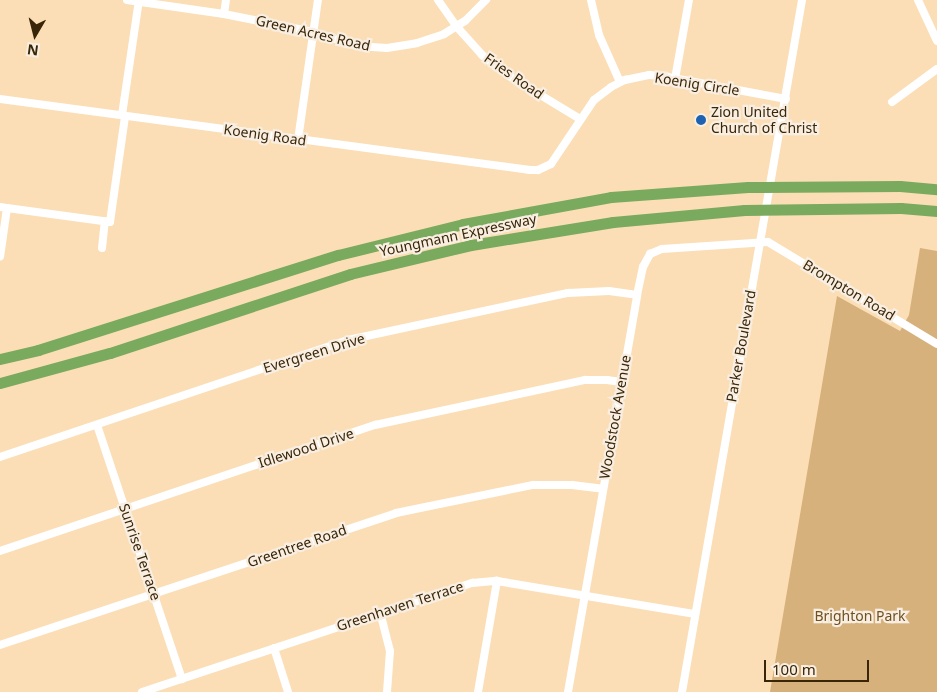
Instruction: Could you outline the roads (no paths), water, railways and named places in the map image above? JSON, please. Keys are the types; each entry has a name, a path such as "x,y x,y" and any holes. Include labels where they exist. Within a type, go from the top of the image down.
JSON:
{"highway":[{"name":"Youngmann Expressway","path":"0,359 38,350 338,255 463,224 611,197 748,187 937,189"},
{"name":"Youngmann Expressway","path":"0,383 110,353 350,274 471,245 613,222 744,210 901,208 937,210"}],"street":[{"name":"Green Acres Road","path":"127,0 224,14 313,32 357,46 387,48 424,41 457,27 475,13 486,0"},
{"path":"224,14 226,0"},
{"path":"298,140 318,0"},
{"name":"Fries Road","path":"438,0 457,27 477,50 498,68 580,119"},
{"path":"591,0 599,35 620,82"},
{"path":"675,79 689,0"},
{"name":"Parker Boulevard","path":"682,692 802,0"},
{"path":"918,0 937,42"},
{"path":"0,257 4,208 110,222 139,1"},
{"path":"892,102 937,69"},
{"name":"Koenig Circle","path":"530,170 545,168 556,159 594,100 620,82 649,75 786,99"},
{"name":"Koenig Road","path":"0,99 530,170"},
{"path":"102,248 105,222"},
{"name":"Brompton Road","path":"759,243 768,242 790,254 937,344"},
{"name":"Woodstock Avenue","path":"568,692 621,382 637,295 646,259 655,251 759,243"},
{"name":"Evergreen Drive","path":"0,457 348,340 568,293 609,291 637,295"},
{"name":"Idlewood Drive","path":"0,551 375,426 585,380 621,382"},
{"name":"Sunrise Terrace","path":"97,425 182,678"},
{"name":"Greentree Road","path":"0,645 396,513 533,485 572,485 603,489"},
{"path":"478,692 497,581"},
{"name":"Greenhaven Terrace","path":"142,692 459,586 497,581 695,614"},
{"path":"380,612 390,651 387,692"},
{"path":"274,648 288,692"}],"place":[{"name":"Zion United Church of Christ","path":"701,120"}],"park label":[{"name":"Brighton Park","path":"860,616"}]}
